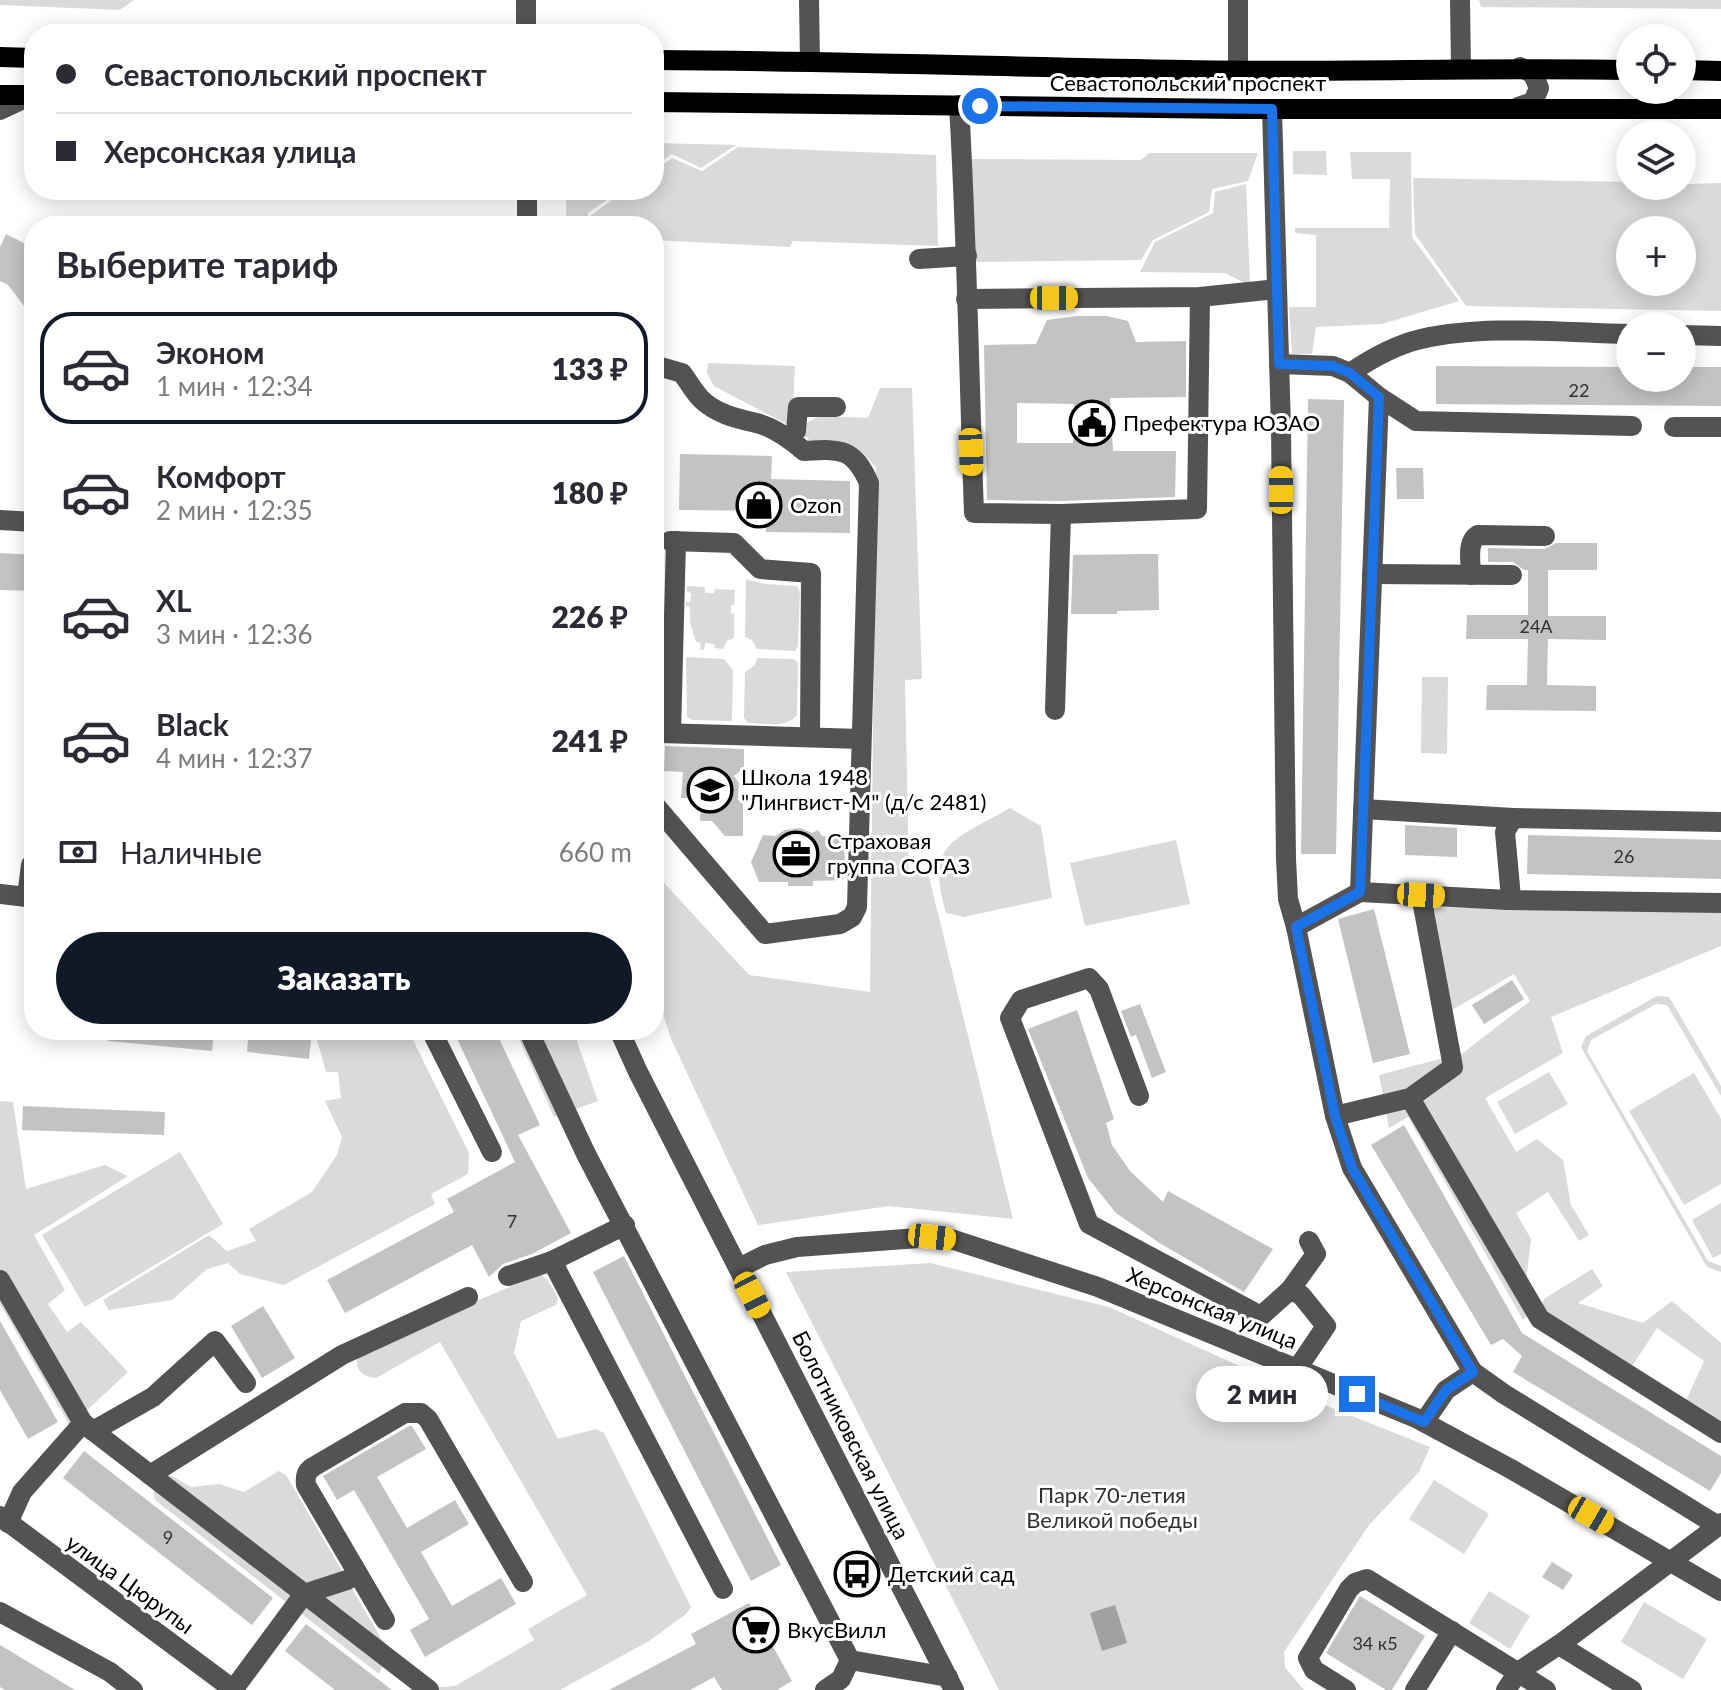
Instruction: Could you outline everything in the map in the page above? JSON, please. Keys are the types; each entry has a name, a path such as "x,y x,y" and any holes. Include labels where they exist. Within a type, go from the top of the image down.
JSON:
{"main road":[{"path":"0,57 24,58"},
{"name":"Севастопольский проспект","path":"664,60 1238,71 1520,67 1616,70"},
{"path":"1696,70 1721,71"},
{"path":"0,95 24,95"},
{"name":"Севастопольский проспект","path":"664,102 1272,109 1721,109"}],"street":[{"path":"526,0 526,24"},
{"path":"809,0 810,61"},
{"path":"1238,0 1238,71"},
{"path":"1460,0 1461,68"},
{"path":"1518,107 1533,102 1539,88 1533,74 1520,67"},
{"path":"0,110 24,99"},
{"path":"959,105 967,256 974,513 1061,514 1197,509 1200,297"},
{"path":"1272,109 1288,899 1335,1116 1352,1168 1473,1372 1719,1525 1559,1645 1518,1672 1506,1690"},
{"path":"919,259 967,256"},
{"path":"966,299 1200,297 1277,289"},
{"path":"1350,373 1378,354 1421,339 1481,332 1616,334"},
{"path":"1696,335 1721,336"},
{"path":"1279,364 1333,366 1350,373 1416,421 1632,426"},
{"path":"664,368 682,373 701,400 741,421 762,425 787,437 804,451 839,449 861,465 869,483 857,907 852,917 840,924 765,934 664,816"},
{"path":"1360,892 1379,397"},
{"path":"787,437 796,431 798,407 836,407"},
{"path":"1674,427 1721,427"},
{"path":"1055,710 1061,514"},
{"path":"0,520 24,521"},
{"path":"1471,575 1471,544 1474,537 1545,536"},
{"path":"810,737 811,573 760,569 734,543 673,541 665,733 861,739"},
{"path":"1372,574 1512,575"},
{"path":"1363,809 1513,818 1721,822"},
{"path":"1508,900 1511,898 1505,832 1513,818"},
{"path":"1296,927 1360,892 1508,900 1721,903"},
{"path":"0,894 24,897"},
{"path":"1335,1116 1410,1098 1453,1067 1421,895"},
{"path":"1139,1096 1099,989 1089,978 1021,1000 1010,1018 1089,1224 1261,1316 1290,1290 1316,1254 1309,1241"},
{"path":"436,1040 492,1152"},
{"path":"533,1040 586,1154 850,1660 951,1684"},
{"name":"Болотниковская улица","path":"624,1040 951,1684"},
{"path":"1410,1098 1540,1319 1721,1433"},
{"path":"508,1276 552,1261 625,1225"},
{"name":"Херсонская улица","path":"739,1268 765,1255 797,1247 932,1237 951,1239 1098,1287 1424,1422 1721,1591"},
{"path":"552,1261 723,1589"},
{"path":"0,1280 88,1427 429,1690"},
{"path":"1290,1290 1301,1295 1326,1326 1297,1369"},
{"path":"150,1475 342,1355 468,1297"},
{"path":"4,1519 22,1492 88,1427 153,1397 215,1341 246,1383"},
{"path":"1424,1422 1446,1390 1473,1372"},
{"path":"385,1620 306,1485 307,1471 405,1413 413,1412 428,1419 523,1582"},
{"name":"улица Цюрупы","path":"4,1519 233,1690"},
{"path":"233,1690 304,1594 358,1574"},
{"path":"1346,1690 1314,1670 1308,1658 1355,1583 1367,1579 1546,1690"},
{"path":"0,1612 110,1672 133,1690"},
{"path":"1415,1690 1452,1631"},
{"path":"1559,1645 1605,1683 1632,1690"},
{"path":"825,1690 841,1679 850,1660"},
{"path":"98,1690 110,1672"}],"green space":[{"path":"0,0 134,0 120,10 0,5"},
{"path":"1479,0 1721,0 1721,9 1481,7"},
{"path":"664,143 736,145 701,168 672,154 664,160"},
{"path":"738,147 936,155 938,246 793,241 790,247 664,241 664,216 591,216 612,200 664,200 664,164 672,158 702,171"},
{"path":"1293,151 1326,151 1327,175 1293,174"},
{"path":"1350,152 1411,152 1412,237 1459,301 1382,324 1316,327 1312,354 1292,354 1289,307 1316,307 1316,235 1295,233 1295,228 1389,228 1390,179 1352,179"},
{"path":"1149,153 1258,153 1248,181 1212,189 1209,212 1153,240 1141,260 974,262 969,159 1141,160"},
{"path":"1413,178 1616,182 1616,200 1696,200 1696,184 1721,183 1721,311 1466,306 1415,234"},
{"path":"1246,184 1250,285 1224,273 1140,272 1155,242 1213,213 1215,192"},
{"path":"566,200 607,200 588,216 566,216"},
{"path":"708,363 795,366 792,427 714,386 707,373"},
{"path":"880,388 912,388 922,679 905,680 909,874 927,869 1013,1219 889,1206 758,1225 672,1041 664,1017 664,883 749,975 870,992 876,467 850,445 836,442 816,445 803,435 806,423 820,416 868,418"},
{"path":"746,579 797,586 800,592 798,646 795,651 757,649 752,640 745,637"},
{"path":"687,586 705,587 705,593 714,593 715,589 735,590 734,605 731,605 734,638 727,641 723,649 705,643 704,650 700,649 701,643 696,642 690,622 690,607 686,606 691,593 687,592"},
{"path":"686,657 724,659 733,670 732,721 693,720 687,717"},
{"path":"757,658 794,659 798,663 797,715 793,719 781,724 767,724 748,723 744,718 745,672 755,665"},
{"path":"1422,677 1448,677 1447,754 1421,753"},
{"path":"1010,808 1041,826 1052,898 964,917 946,913 939,871 943,857 960,836"},
{"path":"1176,840 1190,904 1085,926 1070,863"},
{"path":"1434,907 1721,912 1721,946 1551,1017 1563,1053 1485,1098 1516,1152 1537,1139 1563,1160 1571,1205 1589,1235 1579,1241 1548,1192 1516,1213 1531,1239 1524,1299 1531,1314 1523,1320 1408,1117 1389,1128 1379,1075 1463,1053 1530,1001 1514,974 1452,1010"},
{"path":"1657,996 1669,997 1721,1086 1721,1096 1667,1005 1656,1004 1591,1040 1587,1051 1708,1261 1721,1266 1721,1272 1707,1267 1581,1047 1586,1036"},
{"path":"317,1040 413,1040 469,1153 468,1174 431,1194 435,1204 284,1285 240,1274 228,1263 207,1269 172,1300 109,1310 103,1300 209,1235 227,1251 256,1241 249,1229 312,1192 337,1155 342,1137 325,1101 341,1098 338,1072 326,1072"},
{"path":"519,1040 577,1040 598,1101 554,1117"},
{"path":"1549,1072 1568,1104 1515,1134 1497,1102"},
{"path":"1694,1073 1721,1119 1721,1184 1684,1205 1629,1111"},
{"path":"0,1101 13,1102 26,1189 105,1165 128,1176 34,1235 65,1290 48,1304 67,1332 81,1322 128,1372 70,1426 0,1304"},
{"path":"180,1152 223,1224 85,1307 42,1235"},
{"path":"1721,1203 1721,1254 1713,1258 1692,1220"},
{"name":"Парк 70-летия Великой победы","path":"930,1263 1109,1307 1332,1408 1430,1447 1419,1472 1369,1525 1284,1652 1285,1667 1304,1690 999,1690 786,1272"},
{"path":"1592,1269 1603,1286 1578,1303 1643,1323 1672,1301 1721,1343 1721,1435 1683,1407 1704,1361 1657,1328 1629,1371 1540,1309 1544,1299"},
{"path":"540,1274 547,1279 558,1298 556,1305 521,1321 514,1353 558,1439 596,1429 604,1433 691,1607 649,1641 560,1690 399,1690 455,1686 534,1640 528,1629 587,1595 440,1342 376,1378 365,1375 357,1365 361,1350"},
{"path":"279,1471 286,1475 389,1652 379,1674 155,1500 153,1487 169,1474 191,1487 219,1484 244,1492"},
{"path":"1434,1480 1489,1514 1464,1554 1409,1519"},
{"path":"1489,1591 1530,1616 1510,1649 1469,1623"},
{"path":"1644,1602 1707,1639 1683,1679 1621,1642"}],"shaded area":[{"path":"1115,1605 1127,1643 1102,1651 1090,1613"}],"building":[{"path":"6,234 24,243 24,306 8,285 0,281 0,247"},
{"name":"Префектура ЮЗАО","path":"1107,316 1128,321 1136,342 1186,341 1186,397 1110,398 1113,451 1176,451 1175,497 987,500 984,345 1036,344 1047,320","holes":["1017,403 1074,404 1073,443 1017,443"]},
{"path":"1436,366 1616,367 1616,392 1696,392 1696,367 1721,367 1721,406 1436,404"},
{"path":"1308,399 1344,400 1336,854 1301,854"},
{"path":"680,454 772,456 771,479 850,481 850,533 766,532 766,511 679,510"},
{"path":"1396,468 1423,468 1424,499 1397,499"},
{"path":"1556,543 1597,543 1597,570 1548,570 1548,616 1606,616 1606,640 1548,639 1547,685 1596,686 1596,711 1486,710 1487,685 1527,685 1528,639 1466,639 1467,615 1528,615 1528,570 1513,562 1488,562 1488,548 1545,549"},
{"path":"0,553 24,554 24,591 0,590"},
{"path":"1158,554 1159,610 1071,614 1073,555"},
{"name":"Школа 1948 \"Лингвист-М\" (д/с 2481)","path":"665,746 744,749 744,768 734,776 739,783 738,800 743,803 743,836 725,836 712,821 700,821 701,799 681,798 683,772 664,771"},
{"path":"1405,825 1457,828 1457,857 1405,855"},
{"path":"800,828 812,833 818,830 822,836 842,838 845,857 843,880 813,881 813,886 759,882 751,862 763,835 775,836 785,830"},
{"path":"1528,835 1721,840 1721,879 1527,874"},
{"path":"1374,909 1410,1054 1373,1063 1338,919"},
{"path":"1512,980 1524,999 1484,1024 1472,1005"},
{"path":"1140,1004 1166,1072 1152,1078 1136,1035 1131,1037 1121,1011"},
{"path":"1077,1010 1114,1119 1106,1123 1112,1145 1130,1171 1163,1202 1168,1191 1273,1249 1244,1292 1161,1244 1116,1213 1088,1178 1028,1029"},
{"path":"108,1040 213,1040 212,1051"},
{"path":"248,1040 311,1040 309,1059 247,1052"},
{"path":"458,1040 500,1040 540,1125 518,1135 571,1233 532,1254 503,1264 489,1277 472,1245 345,1313 327,1280 454,1212 447,1199 515,1162"},
{"path":"23,1106 165,1112 164,1135 22,1130"},
{"path":"1404,1125 1522,1333 1721,1456 1721,1473 1710,1491 1513,1372 1522,1356 1503,1339 1491,1345 1371,1145"},
{"path":"624,1256 781,1565 751,1581 593,1272"},
{"path":"263,1306 295,1358 262,1378 231,1326"},
{"path":"0,1321 58,1422 28,1439 0,1390"},
{"path":"412,1426 426,1449 377,1477 407,1528 455,1500 469,1524 421,1552 452,1606 501,1578 516,1604 425,1657 410,1630 429,1619 354,1490 337,1500 323,1476"},
{"path":"84,1451 273,1598 252,1625 63,1478"},
{"path":"1552,1562 1573,1575 1563,1590 1542,1577"},
{"path":"1360,1596 1425,1636 1392,1690 1386,1690 1326,1653"},
{"path":"749,1603 792,1681 777,1690 722,1690 714,1677 690,1690 609,1690 696,1644 691,1634"},
{"path":"306,1624 392,1690 335,1690 285,1651"},
{"path":"0,1645 75,1690 5,1690 0,1687"}],"place":[{"name":"Префектура ЮЗАО","path":"1092,423"},
{"name":"Ozon","path":"759,505"},
{"name":"Школа 1948 \"Лингвист-М\" (д/с 2481)","path":"710,790"},
{"name":"Страховая группа СОГАЗ","path":"796,854"},
{"name":"Детский сад","path":"857,1574"},
{"name":"ВкусВилл","path":"756,1630"}],"route":[{"path":"980,106 1272,109 1279,364 1333,366 1350,373 1379,397 1360,892 1296,927 1335,1116 1352,1168 1473,1372 1446,1390 1424,1422 1357,1394"}]}
